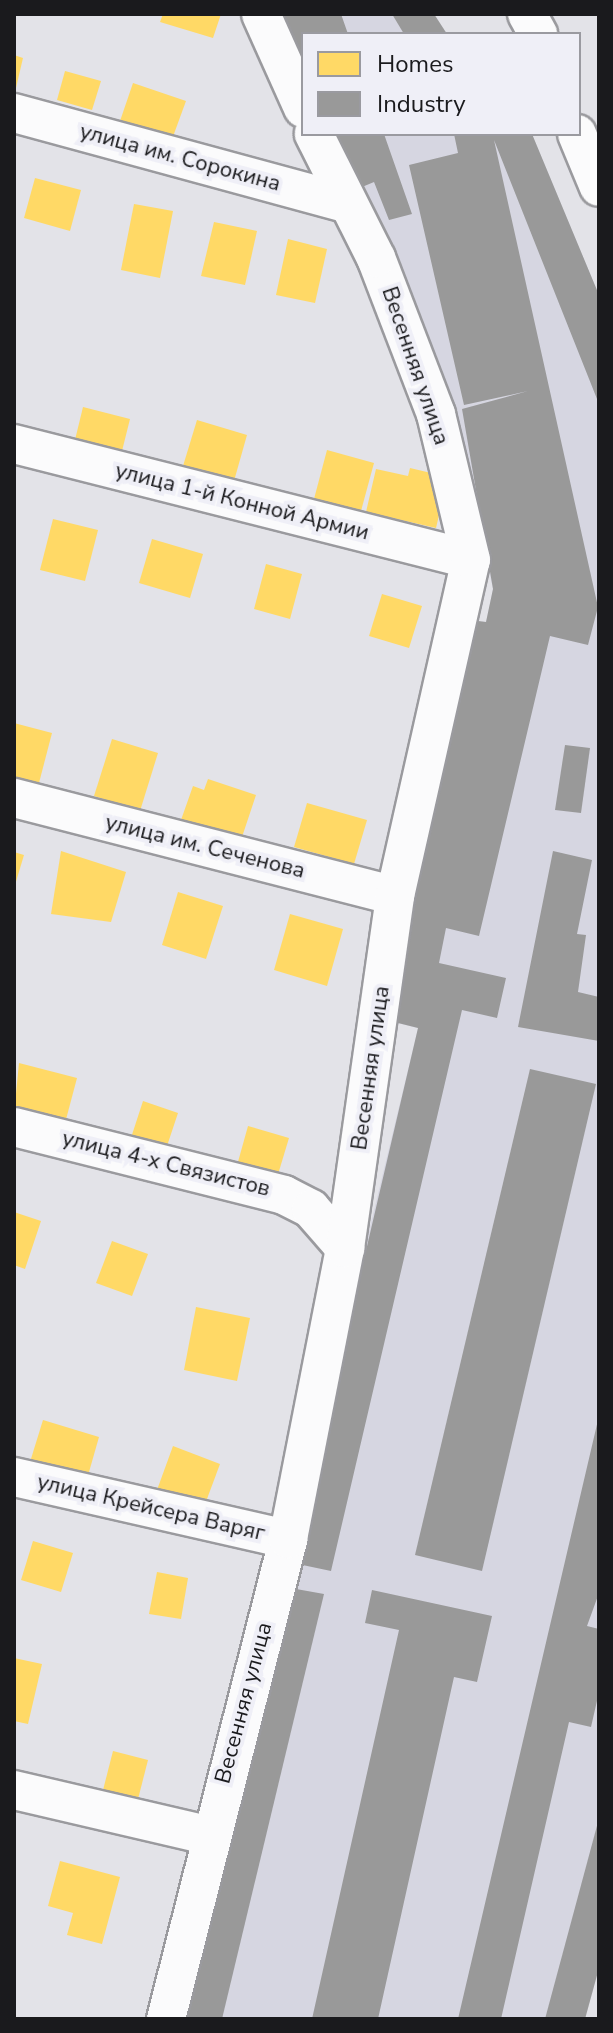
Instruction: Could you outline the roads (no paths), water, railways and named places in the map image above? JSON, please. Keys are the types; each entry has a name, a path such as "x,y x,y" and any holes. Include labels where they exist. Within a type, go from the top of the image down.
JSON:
{"street":[{"path":"261,14 301,104"},
{"path":"527,14 537,32"},
{"name":"улица им. Сорокина","path":"14,113 345,203"},
{"name":"Весенняя улица","path":"166,2019 208,1835 288,1539 345,1248 395,896 471,560 436,414 376,258 345,203 315,136"},
{"path":"578,136 599,187"},
{"name":"улица 1-й Конной Армии","path":"14,444 471,560"},
{"name":"улица им. Сеченова","path":"14,798 395,896"},
{"name":"улица 4-х Связистов","path":"14,1127 284,1195 311,1209 345,1248"},
{"name":"улица Крейсера Варяг","path":"14,1477 288,1539"},
{"path":"14,1790 208,1835"}]}
